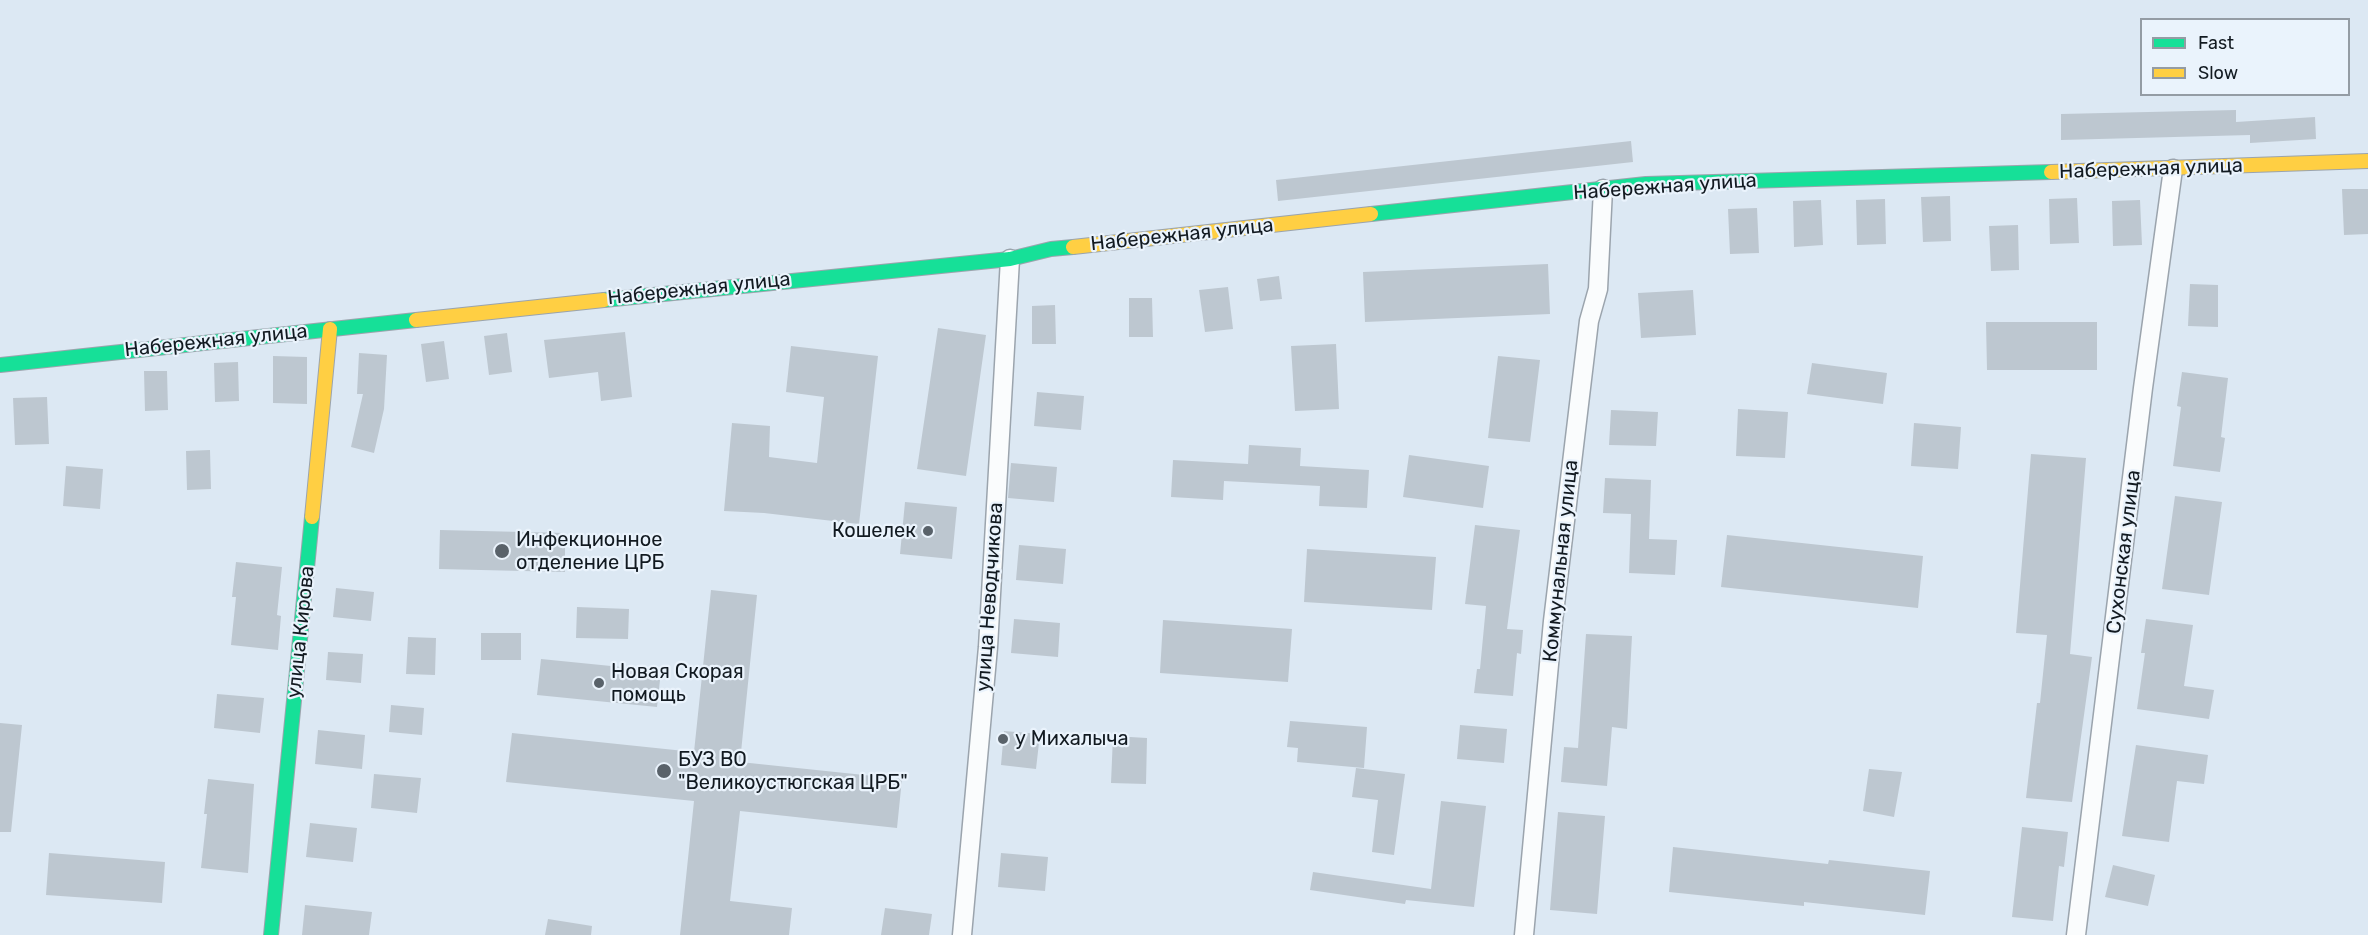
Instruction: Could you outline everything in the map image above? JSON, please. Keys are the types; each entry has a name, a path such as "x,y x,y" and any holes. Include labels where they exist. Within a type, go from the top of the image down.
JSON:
{"street":[{"name":"Набережная улица","path":"0,365 1010,259 1051,249 1658,184 2368,161"},
{"name":"Сухонская улица","path":"2076,935 2173,169"},
{"name":"Коммунальная улица","path":"1524,935 1553,621 1589,321 1598,289 1603,189"},
{"name":"улица Неводчикова","path":"962,935 988,647 1010,259"},
{"name":"улица Кирова","path":"271,935 330,329"}],"building":[{"path":"2236,110 2236,122 2315,117 2316,139 2250,143 2250,135 2061,140 2061,114"},
{"path":"1631,141 1633,162 1278,201 1276,180"},
{"path":"2342,189 2368,189 2368,234 2344,235"},
{"path":"1950,196 1951,241 1923,242 1921,197"},
{"path":"2077,198 2079,243 2050,244 2049,199"},
{"path":"1885,199 1886,244 1857,245 1856,200"},
{"path":"1821,200 1823,245 1794,247 1793,201"},
{"path":"2140,200 2142,245 2113,246 2112,201"},
{"path":"1757,208 1759,253 1730,254 1728,209"},
{"path":"2018,225 2019,270 1991,271 1989,226"},
{"path":"1548,264 1550,314 1365,322 1363,272"},
{"path":"1279,276 1282,299 1260,301 1257,279"},
{"path":"2190,284 2218,285 2218,327 2188,326"},
{"path":"1228,287 1233,329 1205,332 1199,290"},
{"path":"1693,290 1696,335 1641,338 1638,293"},
{"path":"1129,298 1152,298 1153,337 1129,337"},
{"path":"1055,305 1056,344 1032,344 1032,306"},
{"path":"1986,322 2097,322 2097,370 1987,370"},
{"path":"938,328 986,335 966,476 917,469"},
{"path":"625,332 632,397 601,401 598,372 549,378 544,340"},
{"path":"507,333 512,372 489,375 484,336"},
{"path":"444,341 449,379 426,382 421,344"},
{"path":"1336,344 1339,409 1295,411 1291,346"},
{"path":"791,346 878,356 859,524 764,513 724,511 732,423 770,426 769,457 817,463 824,397 786,392"},
{"path":"359,353 387,355 384,409 374,453 351,447 363,394 357,394"},
{"path":"273,356 307,357 307,404 273,403"},
{"path":"1498,356 1540,360 1530,442 1488,438"},
{"path":"238,362 239,401 215,402 214,363"},
{"path":"1812,363 1887,373 1883,404 1807,394"},
{"path":"144,371 167,371 168,410 145,411"},
{"path":"2182,372 2228,378 2221,437 2225,438 2220,472 2173,466 2181,407 2177,406"},
{"path":"1037,392 1084,396 1081,430 1034,426"},
{"path":"47,397 49,444 15,445 13,398"},
{"path":"1738,409 1788,412 1785,458 1736,456"},
{"path":"1611,410 1658,412 1656,446 1609,445"},
{"path":"1914,423 1961,427 1958,469 1911,466"},
{"path":"1249,445 1301,448 1300,466 1369,470 1367,508 1319,506 1320,486 1224,481 1223,500 1171,497 1173,460 1248,464"},
{"path":"210,450 211,489 187,490 186,451"},
{"path":"2031,454 2086,458 2070,654 2092,657 2072,802 2026,798 2047,635 2016,633"},
{"path":"1409,455 1489,466 1483,508 1403,497"},
{"path":"1011,463 1057,467 1054,502 1008,498"},
{"path":"66,466 103,469 100,509 63,506"},
{"path":"1605,478 1651,480 1649,539 1677,540 1675,575 1629,573 1631,514 1603,513"},
{"path":"2175,496 2222,502 2209,595 2162,589"},
{"name":"Кошелек","path":"905,502 957,507 952,559 900,554"},
{"path":"1475,525 1520,530 1507,629 1523,630 1521,654 1517,653 1513,696 1474,693 1477,669 1480,669 1486,606 1465,604"},
{"name":"Инфекционное отделение ЦРБ","path":"440,530 565,533 565,572 439,569"},
{"path":"1727,535 1923,556 1918,608 1721,587"},
{"path":"1019,545 1066,549 1063,584 1016,580"},
{"path":"1307,549 1436,557 1432,610 1304,602"},
{"path":"236,562 282,567 277,615 281,616 278,650 231,645 236,597 232,597"},
{"path":"336,588 374,592 371,621 333,617"},
{"name":"БУЗ ВО \"Великоустюгская ЦРБ\"","path":"711,590 757,595 740,762 902,779 897,828 740,811 730,901 792,908 789,935 680,935 694,801 506,782 512,733 694,752"},
{"path":"577,607 629,609 628,639 576,638"},
{"path":"1014,619 1060,623 1058,657 1011,653"},
{"path":"2146,619 2193,625 2184,686 2214,690 2209,719 2137,709 2145,653 2141,653"},
{"path":"1163,620 1292,629 1288,682 1160,673"},
{"path":"481,633 521,633 521,660 481,660"},
{"path":"1586,634 1632,636 1627,729 1612,727 1607,786 1561,782 1564,747 1578,748"},
{"path":"408,637 436,638 435,675 406,674"},
{"path":"328,652 363,654 361,683 326,680"},
{"name":"Новая Скорая помощь","path":"541,659 661,671 657,707 537,695"},
{"path":"217,694 264,698 260,733 214,728"},
{"path":"391,705 424,708 422,735 389,732"},
{"path":"1290,721 1367,727 1364,768 1297,762 1298,748 1287,747"},
{"path":"0,723 22,725 11,832 0,832"},
{"path":"1460,725 1507,729 1504,763 1457,759"},
{"path":"318,730 365,735 362,769 315,764"},
{"path":"1004,731 1040,734 1036,769 1001,765"},
{"path":"1113,736 1147,738 1146,784 1111,783"},
{"path":"2136,745 2208,755 2204,784 2177,781 2169,842 2122,836"},
{"path":"1356,768 1405,774 1394,855 1372,852 1378,800 1352,797"},
{"path":"1869,769 1902,772 1894,817 1863,811"},
{"path":"374,774 421,778 417,813 371,808"},
{"path":"208,779 254,784 248,873 201,868"},
{"path":"1441,801 1486,806 1474,907 1406,900 1405,904 1310,890 1313,872 1431,889"},
{"path":"1558,812 1605,816 1597,914 1550,910"},
{"path":"310,823 357,828 353,862 306,857"},
{"path":"2022,827 2068,832 2064,867 2059,866 2053,921 2012,917"},
{"path":"1673,847 1828,864 1829,860 1930,871 1925,915 1804,902 1804,906 1669,892"},
{"path":"49,853 165,862 162,903 46,895"},
{"path":"1001,853 1048,857 1045,891 998,887"},
{"path":"2113,865 2155,875 2148,906 2105,897"},
{"path":"305,905 372,912 369,935 302,935"},
{"path":"885,908 932,914 929,935 881,935"},
{"path":"548,919 592,926 591,935 545,935"}],"traffic: fast":[{"path":"1371,214 1646,184 2051,172"},
{"path":"604,300 1010,259 1051,249 1073,247"},
{"path":"0,365 416,320"},
{"path":"271,935 312,517"}],"traffic: slow":[{"path":"2051,172 2368,161"},
{"path":"1073,247 1371,214"},
{"path":"416,320 604,300"},
{"path":"312,517 330,329"}],"place":[{"name":"Кошелек","path":"928,531"},
{"name":"Инфекционное отделение ЦРБ","path":"502,551"},
{"name":"Новая Скорая помощь","path":"599,683"},
{"name":"у Михалыча","path":"1003,739"},
{"name":"БУЗ ВО \"Великоустюгская ЦРБ\"","path":"664,771"}]}
